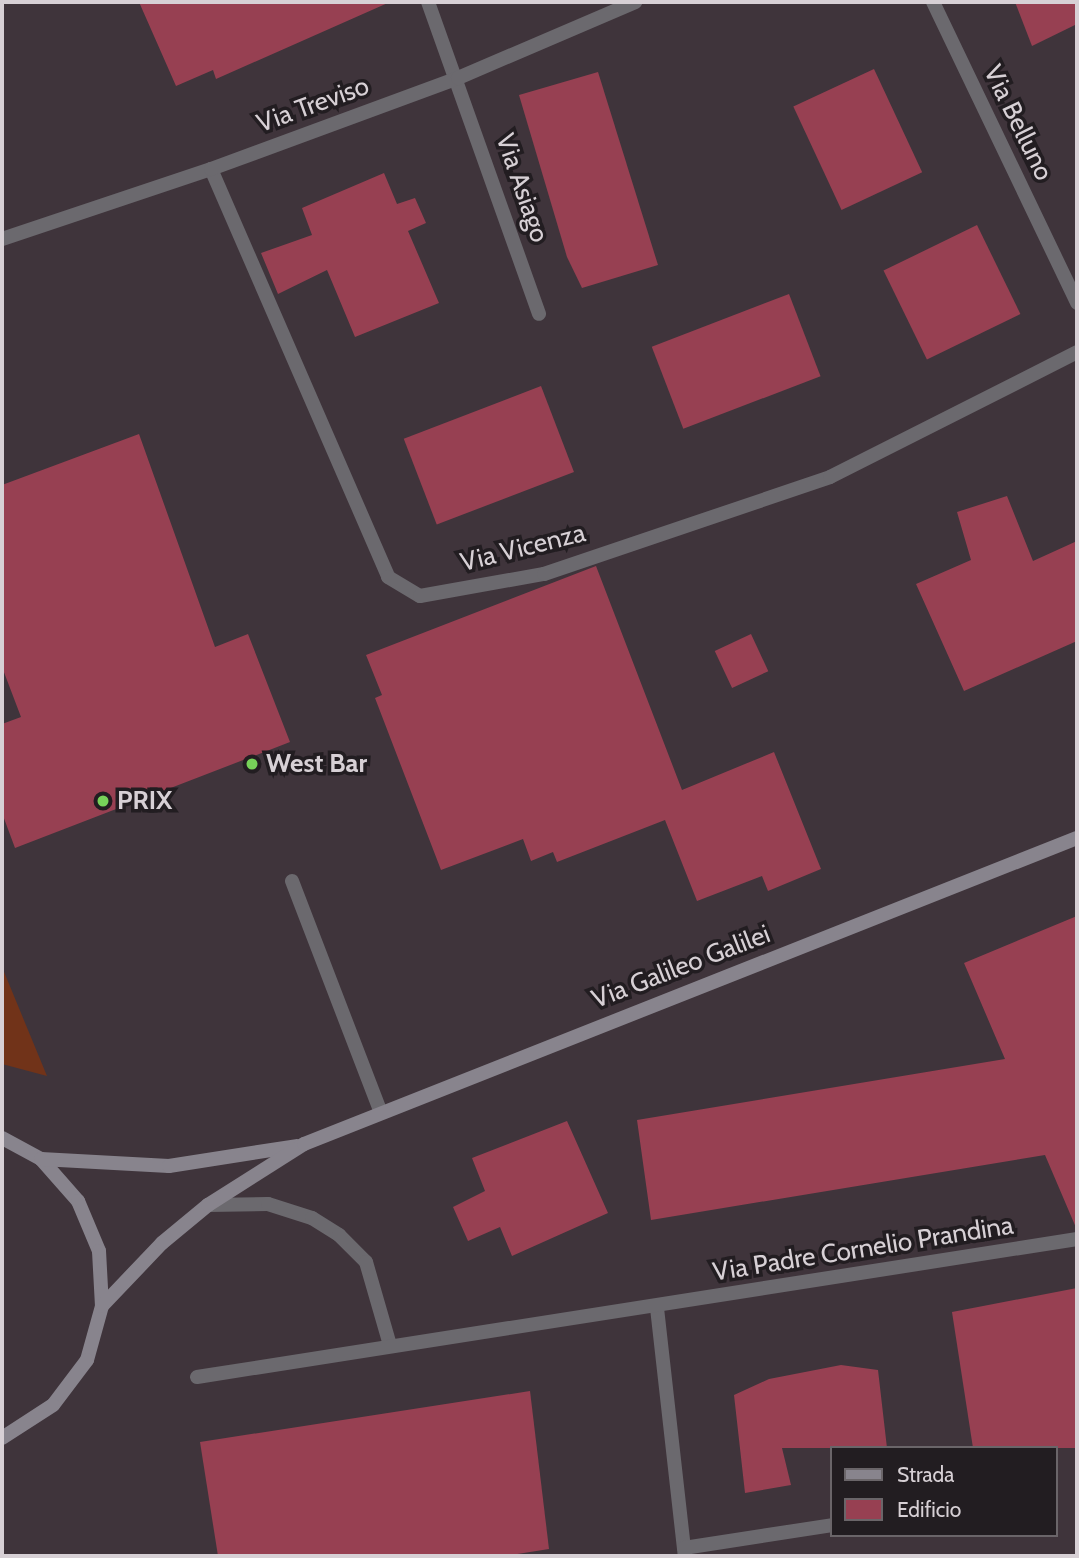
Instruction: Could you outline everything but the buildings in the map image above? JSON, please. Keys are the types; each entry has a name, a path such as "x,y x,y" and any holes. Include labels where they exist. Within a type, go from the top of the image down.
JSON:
{"main road":[{"name":"Via Galileo Galilei","path":"103,1306 163,1244 208,1205 304,1144 1077,838"},
{"path":"2,1138 41,1159 78,1200 99,1251 103,1306 87,1360 53,1405 2,1438"},
{"name":"Via Galileo Galilei","path":"41,1159 169,1166 304,1144"}],"street":[{"name":"Via Asiago","path":"428,2 458,78 539,314"},
{"name":"Via Treviso","path":"2,239 211,169 458,78 635,2"},
{"name":"Via Belluno","path":"933,2 1077,303"},
{"name":"Via Vicenza","path":"211,169 388,576 420,596 544,574 830,477 1077,352"},
{"path":"292,881 381,1113"},
{"path":"208,1205 268,1204 312,1218 339,1235 366,1262 390,1345"},
{"name":"Via Padre Cornelio Prandina","path":"197,1377 390,1345 657,1308 1077,1239"},
{"path":"657,1308 685,1552 830,1525"}],"shaded area":[{"path":"2,967 47,1076 2,1064"}],"place":[{"name":"West Bar","path":"252,764"},
{"name":"PRIX","path":"103,801"}]}
